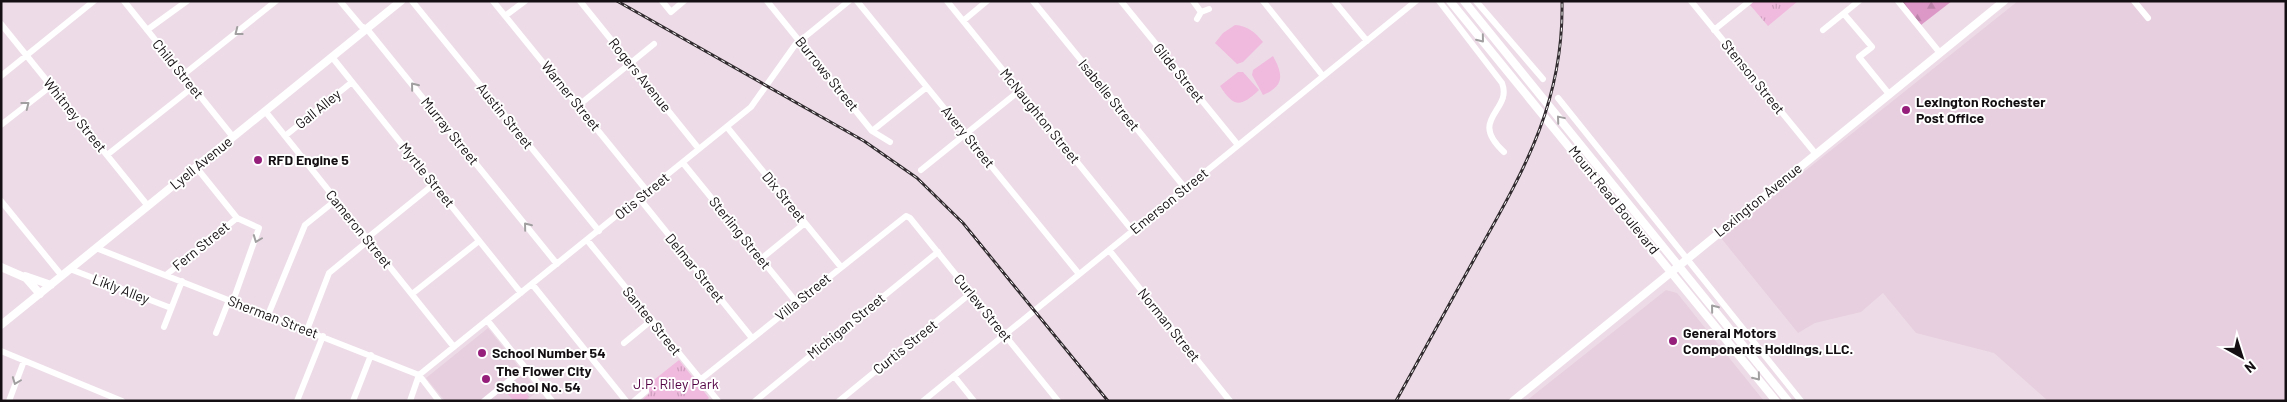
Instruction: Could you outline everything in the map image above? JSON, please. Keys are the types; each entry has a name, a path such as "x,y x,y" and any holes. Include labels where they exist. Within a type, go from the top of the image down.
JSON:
{"main road":[{"name":"Lyell Avenue","path":"1,325 401,1"},
{"name":"Mount Read Boulevard","path":"1450,1 1672,271 1776,401"},
{"name":"Mount Read Boulevard","path":"1464,1 1646,223 1683,262 1788,401"},
{"name":"Lexington Avenue","path":"1513,401 1815,153 2003,2"},
{"path":"1,267 26,278 40,294"},
{"path":"20,275 50,285"}],"street":[{"path":"1,76 94,1"},
{"name":"Child Street","path":"124,1 233,137"},
{"path":"147,30 187,1"},
{"path":"183,75 276,1"},
{"name":"Murray Street","path":"340,1 361,26 367,28 557,264"},
{"name":"Austin Street","path":"412,1 599,231"},
{"name":"Warner Street","path":"493,1 647,192"},
{"path":"505,16 525,1"},
{"name":"Rogers Avenue","path":"580,1 700,149"},
{"path":"662,1 671,12 684,1"},
{"name":"Burrows Street","path":"767,1 872,131 890,142"},
{"name":"Otis Street","path":"419,375 756,103 792,48 849,1"},
{"name":"Avery Street","path":"857,1 1079,274"},
{"name":"McNaughton Street","path":"947,1 1132,230"},
{"path":"963,21 987,1"},
{"name":"Isabelle Street","path":"1033,1 1185,188"},
{"name":"Glide Street","path":"1121,1 1238,145"},
{"path":"1193,1 1201,12"},
{"path":"1263,1 1323,76"},
{"path":"1334,1 1367,41"},
{"name":"Emerson Street","path":"923,401 1367,41 1408,4 1416,1"},
{"path":"1439,1 1502,83 1504,92 1488,128 1490,138 1504,152"},
{"path":"1476,1 1543,80"},
{"name":"Stenson Street","path":"1691,1 1815,153"},
{"path":"1714,30 1750,1"},
{"path":"1823,30 1859,1"},
{"path":"1898,1 1940,53"},
{"path":"2134,1 2148,18"},
{"path":"1196,19 1201,12 1209,9"},
{"path":"1844,14 1872,48 1859,58 1889,94"},
{"name":"Whitney Street","path":"1,24 148,206"},
{"path":"578,105 654,44"},
{"name":"Myrtle Street","path":"332,57 522,293"},
{"name":"Gall Alley","path":"285,136 352,82"},
{"path":"1,125 51,86"},
{"path":"107,155 193,87"},
{"path":"872,131 927,87"},
{"path":"921,170 1019,91"},
{"name":"Mount Read Boulevard","path":"1558,98 1659,224 1683,262 1800,401"},
{"name":"Cameron Street","path":"265,111 454,347"},
{"name":"Dix Street","path":"727,127 841,267"},
{"name":"Sterling Street","path":"683,163 797,303"},
{"path":"196,167 237,218 260,230 216,333"},
{"path":"307,330 329,273 434,184"},
{"name":"Delmar Street","path":"639,198 752,338"},
{"path":"268,315 304,225 336,200"},
{"path":"1,201 62,276"},
{"name":"Villa Street","path":"700,380 902,217 907,216"},
{"name":"Curlew Street","path":"907,216 972,293 1058,401"},
{"name":"Fern Street","path":"166,275 237,218"},
{"path":"761,259 806,223"},
{"name":"Mount Read Boulevard","path":"1646,223 1659,224"},
{"name":"Santee Street","path":"587,240 715,400"},
{"path":"412,294 480,241"},
{"name":"Sherman Street","path":"96,248 419,375 439,401"},
{"name":"Norman Street","path":"1109,250 1230,401"},
{"name":"Michigan Street","path":"755,401 938,252"},
{"name":"Likly Alley","path":"70,269 171,308"},
{"path":"164,327 182,281"},
{"path":"532,284 626,401"},
{"name":"Curtis Street","path":"839,401 972,293"},
{"path":"487,320 552,401"},
{"path":"624,343 652,320"},
{"path":"298,401 322,336"},
{"path":"1,351 113,399 122,401"},
{"path":"353,401 371,355"},
{"path":"9,401 24,361"},
{"path":"484,401 525,368"},
{"path":"410,401 419,375"},
{"path":"954,376 974,401"},
{"path":"634,401 646,391"}],"shaded area":[{"path":"2018,1 2286,1 2286,401 2048,401 1994,353 1916,333 1883,293 1861,312 1815,323 1798,333 1721,238"},
{"name":"General Motors Components Holdings, LLC.","path":"1666,290 1677,293 1764,401 1526,401"},
{"name":"School Number 54","path":"488,328 538,391 526,401 487,401 484,398 481,401 445,401 426,378"}],"green space":[{"path":"1754,1 1798,1 1768,26 1750,5"},
{"path":"1902,1 1952,1 1921,25"},
{"path":"1235,25 1251,30 1263,42 1243,62 1237,64 1215,43 1223,33"},
{"path":"1273,56 1279,68 1280,79 1275,88 1263,95 1252,75 1253,70"},
{"path":"1238,72 1243,72 1259,90 1247,100 1238,103 1229,98 1220,86"},
{"name":"J.P. Riley Park","path":"679,360 709,398 706,401 644,401 643,399 650,393 645,387"},
{"path":"514,384 518,384 529,397 525,401 512,399 505,391"}],"railway":[{"path":"617,1 864,141 917,178 963,223 1108,401"},
{"path":"1396,401 1510,193 1538,134 1556,71 1561,37 1562,1"}],"place":[{"name":"Lexington Rochester Post Office","path":"1906,110"},
{"name":"RFD Engine 5","path":"258,160"},
{"name":"General Motors Components Holdings, LLC.","path":"1673,341"},
{"name":"School Number 54","path":"482,353"},
{"name":"The Flower City School No. 54","path":"486,379"}]}
